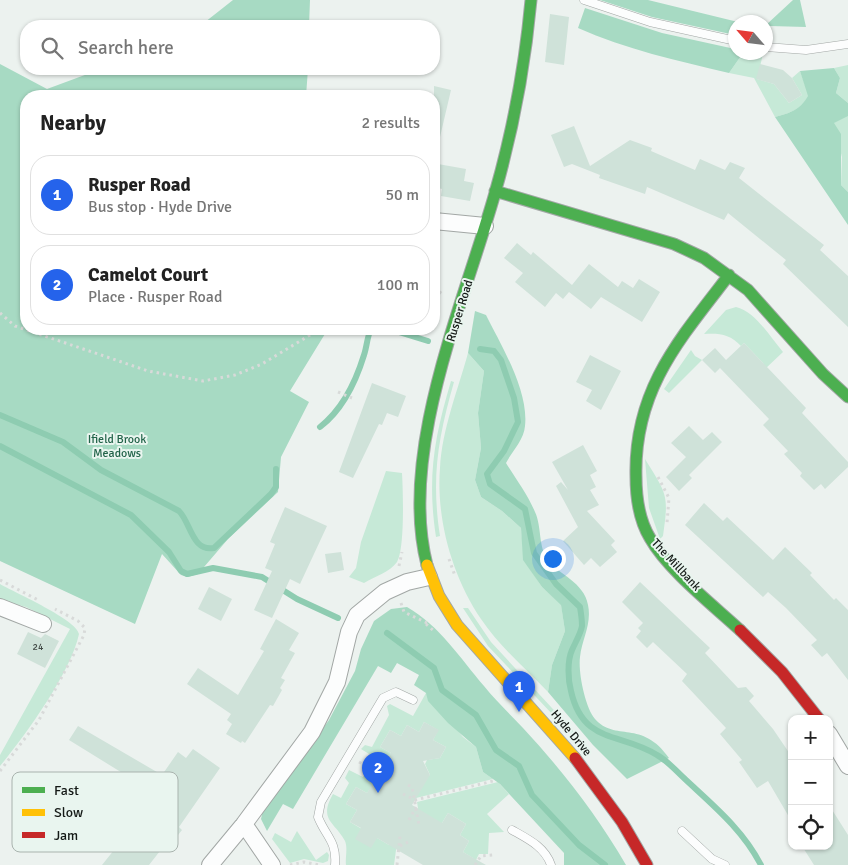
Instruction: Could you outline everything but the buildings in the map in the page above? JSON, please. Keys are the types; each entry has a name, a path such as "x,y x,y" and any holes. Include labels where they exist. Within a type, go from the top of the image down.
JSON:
{"street":[{"name":"Rusper Road","path":"430,577 423,554 419,507 421,451 429,413 495,191 517,102 531,0"},
{"path":"495,191 674,244 704,258 729,274 768,310 804,354 848,397"},
{"path":"440,222 485,226"},
{"name":"The Millbank","path":"729,274 670,355 656,377 644,403 636,435 634,464 641,515 654,544 764,653 816,715"},
{"path":"210,865 244,824 312,732 327,706 345,658 349,632 357,615 385,592 408,582 430,577"},
{"name":"Hyde Drive","path":"430,577 440,599 464,633 530,705 585,771 626,829 646,865"},
{"path":"0,607 43,624"},
{"path":"833,741 848,766"},
{"path":"244,824 272,865"}],"lane":[{"path":"584,0 650,22 728,39"},
{"path":"773,48 806,50 848,44"},
{"path":"335,865 336,852 334,844 321,824 318,810 321,802 383,698 396,692 413,700"},
{"path":"512,830 541,848 548,856 551,865"},
{"path":"682,831 712,859 725,865"}],"path":[{"path":"440,291 462,302"},
{"path":"0,313 15,326 20,328"},
{"path":"41,335 148,371 203,381 236,375 262,364 310,335"},
{"path":"338,392 352,398"},
{"path":"446,551 458,583"},
{"path":"0,771 39,720 84,635"},
{"path":"348,756 381,774 393,776"},
{"path":"381,774 388,785"},
{"path":"403,794 415,800 493,781"},
{"path":"408,785 412,787 419,825"},
{"path":"409,820 416,807"},
{"path":"397,865 400,836"},
{"path":"400,847 410,841"},
{"path":"471,861 476,864 481,856 493,855"},
{"path":"290,865 304,862 319,865"}],"green space":[{"path":"233,0 310,0 309,20 208,20"},
{"path":"600,0 648,0 728,20 728,33 652,17"},
{"path":"793,0 800,0 806,27 773,26 773,19"},
{"path":"585,8 662,33 728,47 728,60 738,60 729,73 652,54 578,28"},
{"path":"738,60 762,60 757,79 774,84 789,103 802,95 792,78 800,71 809,96 802,105 794,110 775,117 754,78 729,73"},
{"name":"Ifield Brook Meadows","path":"0,64 47,89 85,75 308,75 306,90 20,90 20,335 324,335 290,391 309,402 281,457 278,492 228,539 198,574 188,577 181,575 162,554 135,624 0,561"},
{"path":"848,65 848,103 836,93 840,78 834,68"},
{"path":"834,68 840,78 836,93 848,103 848,116 834,123 841,134 841,185 848,192 848,225 775,117 802,105 808,96 800,71"},
{"path":"848,115 848,192 841,185 842,157 833,123"},
{"path":"736,307 756,319 783,352 765,369 763,363 744,343 741,346 733,339 724,335 704,334 726,310"},
{"path":"475,311 486,315 513,369 523,398 525,412 524,431 506,463 535,512 545,555 553,565 582,590 586,597 589,619 581,650 580,671 583,689 591,714 603,726 649,739 659,746 669,758 627,779 593,745 548,692 552,665 565,631 561,605 542,587 523,560 521,528 502,511 481,497 475,480 481,448 478,413 484,371 468,353"},
{"path":"691,350 695,356 702,360 669,393 664,389"},
{"path":"468,353 484,371 478,413 481,448 475,480 481,497 502,511 521,528 524,560 542,587 561,604 565,631 552,665 548,692 504,648 481,619 462,584 448,546 439,487 441,453 447,424"},
{"path":"451,381 454,382 440,440 436,477 437,515 440,536 436,537 433,516 432,477 436,440"},
{"path":"645,459 662,488 666,503 663,536 660,539 649,508"},
{"path":"386,471 402,473 403,519 400,555 394,566 364,583 349,577 356,568 361,542"},
{"path":"0,584 57,614 76,628 79,634 67,666 57,685 34,721 0,766 0,755 70,629 26,607 0,600"},
{"path":"407,607 430,623 440,633 493,697 551,760 591,811 626,865 564,865 564,853 500,784 483,772 476,747 448,723 428,701 426,693 414,685 419,675 397,663 391,673 378,666 293,809 283,804 267,831 261,819 263,810 329,720 355,671 361,649 374,621 391,609"},
{"path":"463,608 468,608 491,642 589,748 586,750 488,646"},
{"path":"426,693 463,737 476,747 483,772 493,779 416,798 414,787 430,775 425,764 427,760 440,758 446,747 433,740 438,730 424,722 419,732 407,725 401,736 390,730 380,747 391,753 384,765 395,772 382,772 370,765 374,757 361,749 365,745 372,747 389,715 387,706 390,704 413,716"},
{"path":"368,769 380,775 367,793 356,787 346,804 357,810 350,822 389,845 396,833 398,835 394,865 346,865 345,841 328,815 327,810 333,794 341,798 349,783 345,778 349,770 363,777"},
{"path":"498,782 509,794 487,814 504,832 489,833 488,854 479,854 475,862 473,858 463,852 469,841 460,835 466,824 448,813 442,823 421,827 417,802"},
{"path":"297,831 316,860 327,852 329,855 328,861 323,863 304,859 290,863 272,839 275,833 291,842"}],"waterway":[{"path":"320,427 335,412 352,385 361,365 369,335"},
{"path":"408,335 428,341"},
{"path":"480,349 494,351 501,360 514,398 518,422 504,451 487,474 490,484 525,509 534,553 556,584 580,607 582,626 570,654 568,670 570,687 577,708 584,721 605,735 643,748 669,763 737,830 754,852 761,865"},
{"path":"0,415 63,442 101,470 179,511 196,541 201,546 207,548 214,548 271,494 276,487 276,469"},
{"path":"0,446 131,515 169,552 181,571 187,574 213,568 262,577 297,599 338,618"},
{"path":"387,633 434,668 442,690 476,715 496,750 519,766 532,795 579,845 605,865"}],"traffic: fast":[{"path":"427,565 420,521 421,475 428,427 438,378 495,193 507,146 518,98 531,0"},
{"path":"495,191 674,244 704,258 748,290 823,374 848,397"},
{"path":"729,275 677,344 651,392 637,445 636,484 643,524 658,550 679,575 740,630"}],"traffic: slow":[{"path":"427,565 439,596 457,625 575,758"}],"traffic: jam":[{"path":"740,630 782,672 816,715"},
{"path":"575,758 622,822 647,865"}],"place":[{"name":"Rusper Road","path":"519,712"},
{"name":"Camelot Court","path":"378,793"}]}
